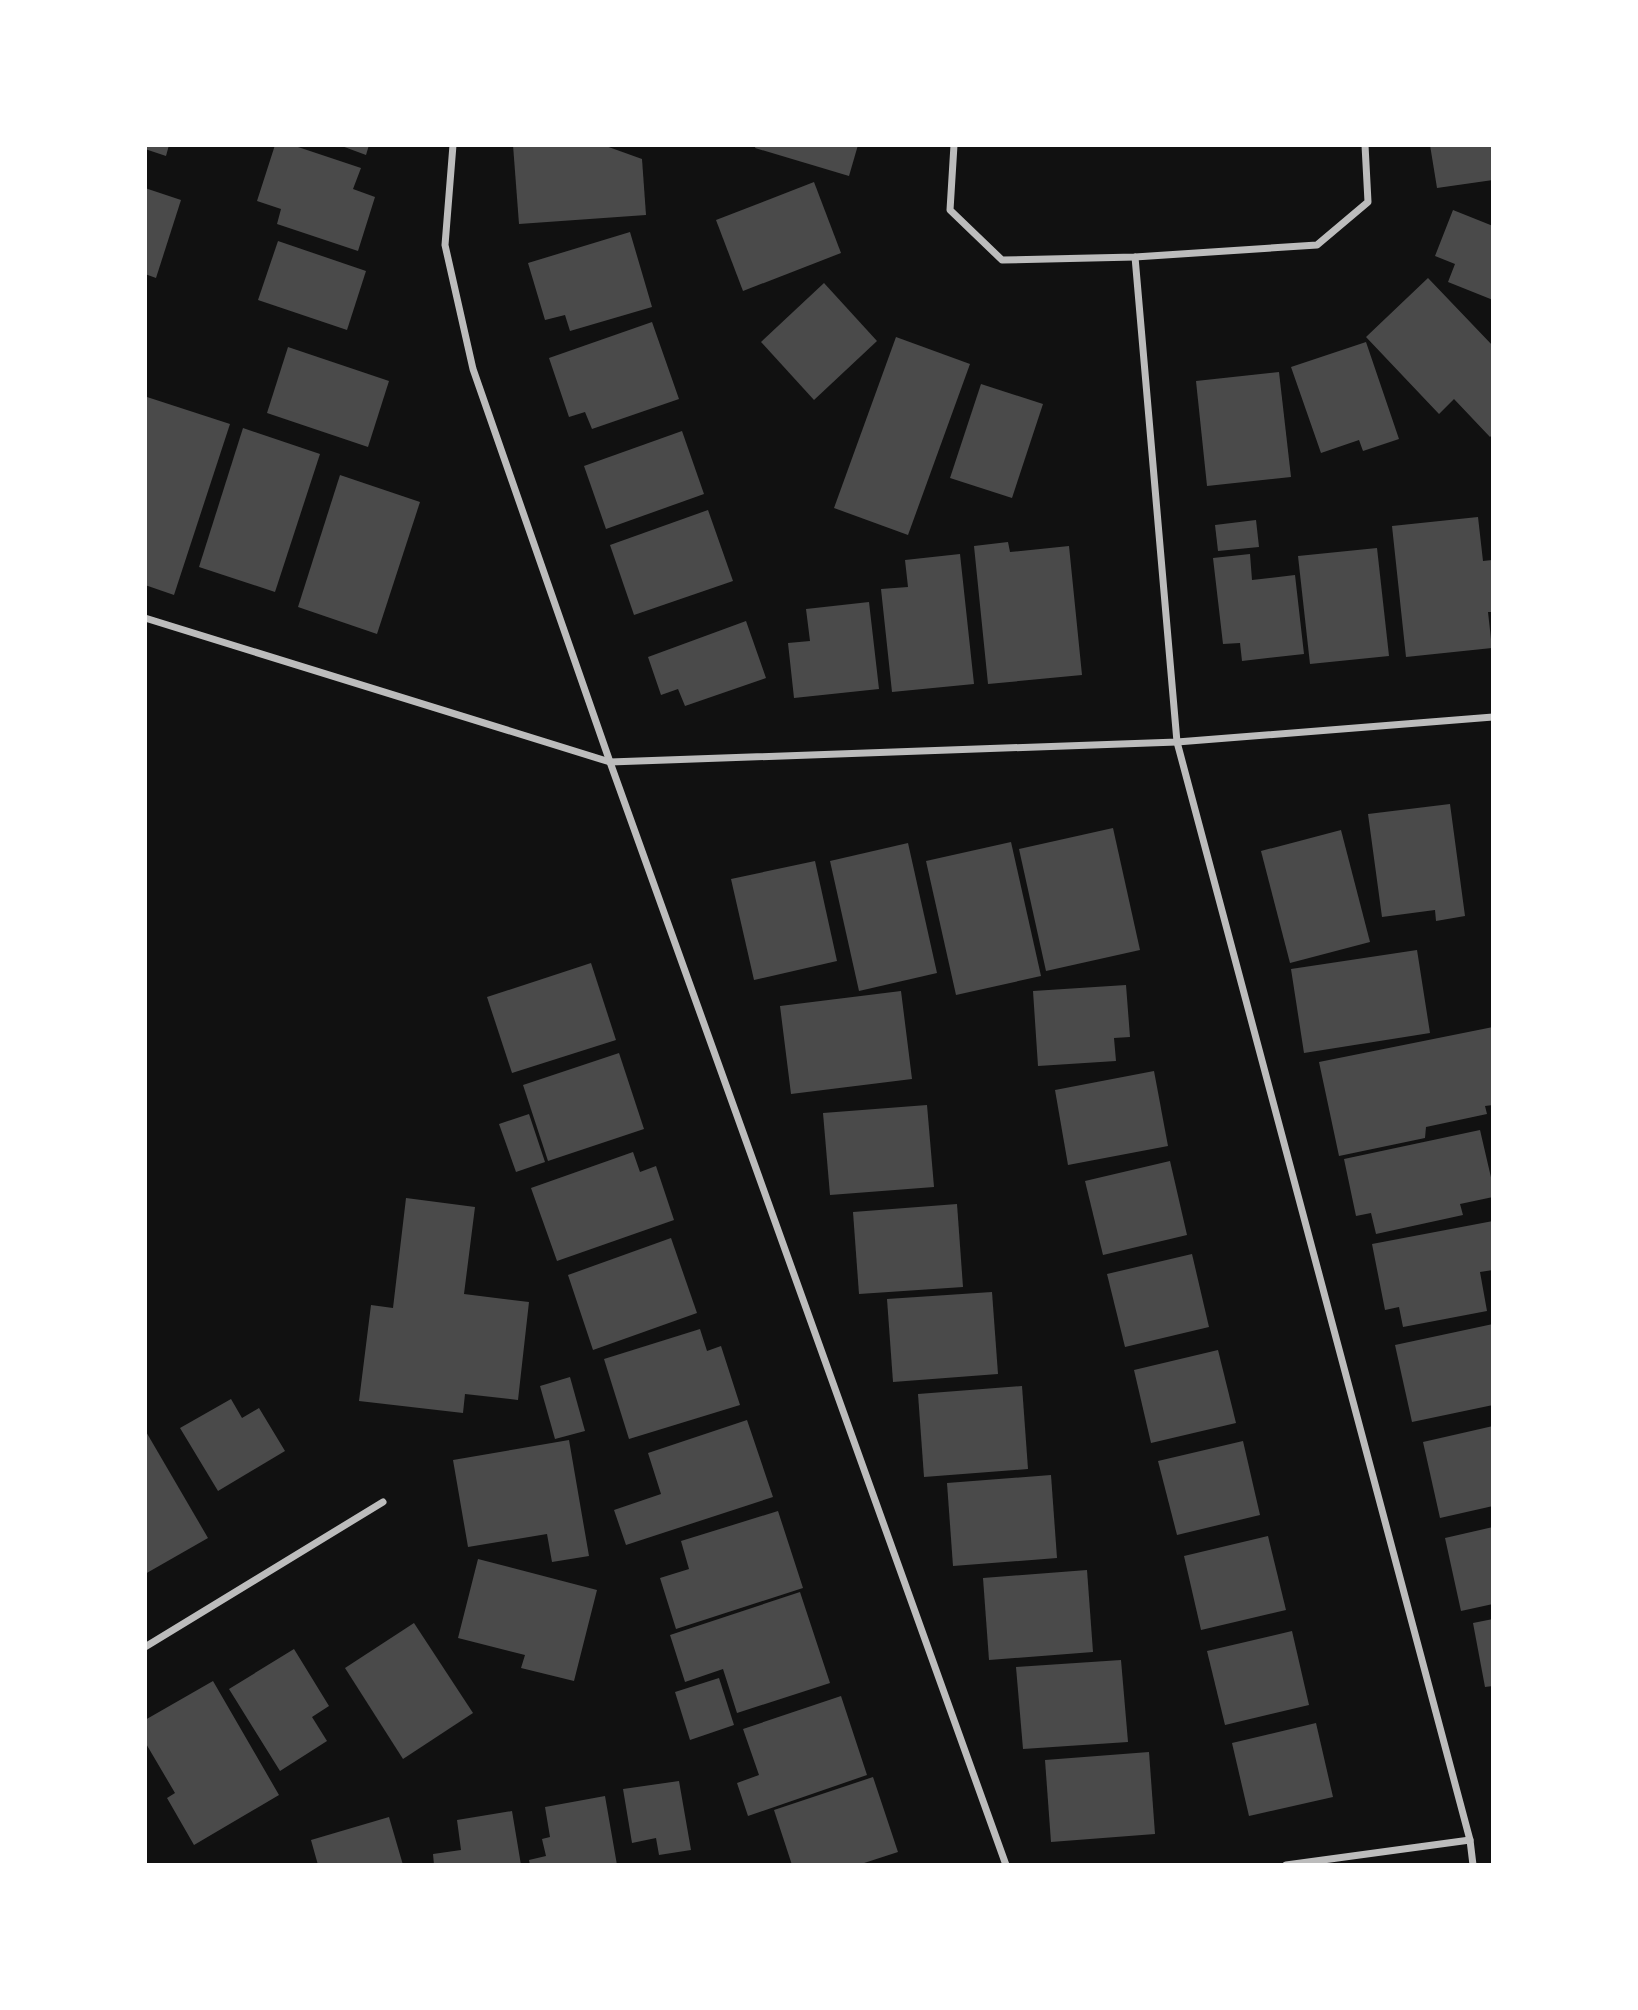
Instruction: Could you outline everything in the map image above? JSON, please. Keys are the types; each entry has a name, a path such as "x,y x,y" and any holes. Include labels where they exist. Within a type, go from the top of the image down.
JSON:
{"street":[{"path":"453,145 445,245 473,369 610,762 1006,1865"},
{"path":"954,145 950,210 1002,260 1135,257 1317,245 1368,202 1365,145"},
{"path":"1135,257 1177,742 1470,1840 1473,1865"},
{"path":"145,618 610,762 1177,742 1493,717"},
{"path":"145,1647 383,1502"},
{"path":"1286,1865 1470,1840"}],"building":[{"path":"145,145 169,145 166,156 145,149"},
{"path":"275,145 292,145 361,168 353,189 375,197 358,251 277,224 281,209 257,201"},
{"path":"339,145 369,145 366,155"},
{"path":"513,145 603,145 642,159 646,215 519,224"},
{"path":"756,145 858,145 849,176 755,148"},
{"path":"1430,145 1493,145 1493,180 1437,188"},
{"path":"814,182 841,253 743,291 716,220"},
{"path":"145,188 181,200 156,278 145,274"},
{"path":"1453,210 1493,226 1493,300 1448,282 1455,264 1435,256"},
{"path":"630,232 652,307 570,331 565,315 545,320 528,263"},
{"path":"278,241 366,271 347,330 258,300"},
{"path":"1428,278 1493,346 1493,434 1490,437 1454,399 1439,414 1366,337"},
{"path":"824,283 877,341 814,400 761,342"},
{"path":"652,322 679,399 592,429 585,412 569,417 549,358"},
{"path":"896,337 970,364 908,535 834,508"},
{"path":"1366,342 1399,439 1363,451 1359,440 1321,453 1291,367"},
{"path":"288,347 389,381 368,447 267,413"},
{"path":"1279,372 1291,477 1207,486 1196,381"},
{"path":"981,384 1043,404 1012,498 950,478"},
{"path":"147,397 230,424 174,595 145,585"},
{"path":"243,428 320,454 275,592 199,567"},
{"path":"682,431 704,494 606,529 584,466"},
{"path":"340,475 420,502 377,634 298,607"},
{"path":"708,510 733,581 634,615 610,545"},
{"path":"1478,517 1483,561 1492,560 1493,612 1488,612 1492,648 1406,657 1392,526"},
{"path":"1256,520 1259,547 1218,551 1215,525"},
{"path":"1008,542 1010,552 1069,546 1082,675 988,684 974,546"},
{"path":"1377,548 1389,656 1310,664 1298,556"},
{"path":"960,554 974,684 892,692 881,589 908,587 905,560"},
{"path":"1250,554 1252,580 1295,575 1304,654 1242,661 1240,643 1223,644 1213,558"},
{"path":"869,602 879,689 794,698 788,643 810,641 806,609"},
{"path":"746,621 766,678 685,706 678,689 661,695 648,657"},
{"path":"1450,804 1465,916 1436,921 1435,910 1382,917 1368,814"},
{"path":"1113,828 1140,950 1046,971 1019,849"},
{"path":"1341,830 1370,942 1290,963 1261,851"},
{"path":"1011,842 1041,976 956,995 926,861"},
{"path":"908,843 937,973 859,991 830,861"},
{"path":"815,861 837,961 754,980 731,879"},
{"path":"1417,950 1430,1033 1304,1053 1291,969"},
{"path":"591,963 616,1040 512,1073 487,997"},
{"path":"1126,985 1130,1037 1114,1038 1116,1061 1038,1066 1033,991"},
{"path":"901,991 912,1079 791,1094 780,1006"},
{"path":"1493,1027 1493,1105 1485,1106 1487,1114 1426,1127 1425,1138 1339,1156 1319,1062"},
{"path":"619,1053 644,1129 548,1161 523,1085"},
{"path":"1154,1071 1168,1146 1068,1165 1055,1090"},
{"path":"927,1105 934,1187 830,1195 823,1113"},
{"path":"529,1114 545,1162 516,1172 499,1124"},
{"path":"1480,1130 1493,1197 1460,1204 1463,1215 1376,1234 1371,1213 1356,1216 1344,1159"},
{"path":"633,1152 640,1172 656,1166 674,1220 557,1261 531,1188"},
{"path":"1170,1161 1187,1235 1103,1255 1085,1181"},
{"path":"406,1198 475,1207 464,1294 529,1302 518,1400 465,1394 463,1413 359,1401 371,1305 393,1308"},
{"path":"957,1204 963,1287 859,1294 853,1212"},
{"path":"1493,1221 1493,1270 1480,1272 1487,1311 1403,1327 1399,1307 1385,1310 1372,1244"},
{"path":"671,1238 697,1313 593,1350 568,1275"},
{"path":"1192,1254 1209,1327 1125,1347 1107,1274"},
{"path":"992,1292 998,1374 893,1382 887,1299"},
{"path":"1493,1324 1493,1405 1412,1422 1395,1345"},
{"path":"700,1329 707,1351 721,1346 740,1405 629,1439 604,1359"},
{"path":"1218,1350 1236,1423 1151,1443 1134,1370"},
{"path":"570,1377 585,1431 555,1439 540,1386"},
{"path":"1022,1386 1028,1469 924,1477 918,1394"},
{"path":"231,1399 242,1418 259,1408 285,1451 218,1491 180,1428"},
{"path":"747,1420 773,1497 626,1545 614,1510 661,1494 648,1453"},
{"path":"1493,1426 1493,1506 1440,1518 1423,1442"},
{"path":"145,1430 208,1538 145,1574"},
{"path":"569,1440 589,1556 552,1562 547,1534 468,1547 453,1460"},
{"path":"1243,1441 1260,1515 1177,1535 1158,1461"},
{"path":"1051,1475 1057,1558 953,1566 947,1483"},
{"path":"778,1511 803,1588 676,1629 660,1578 689,1569 681,1541"},
{"path":"1493,1527 1493,1604 1461,1611 1445,1538"},
{"path":"1268,1536 1286,1610 1201,1630 1184,1556"},
{"path":"478,1559 597,1590 574,1681 521,1668 525,1655 458,1638"},
{"path":"1087,1570 1093,1652 989,1660 983,1578"},
{"path":"800,1592 830,1683 737,1713 723,1669 685,1682 670,1635"},
{"path":"1493,1619 1493,1686 1485,1687 1473,1623"},
{"path":"414,1623 473,1713 403,1759 345,1668"},
{"path":"1292,1631 1309,1705 1225,1725 1207,1651"},
{"path":"294,1649 329,1706 312,1717 327,1741 280,1771 229,1689"},
{"path":"1121,1660 1128,1742 1023,1749 1016,1667"},
{"path":"719,1678 734,1725 690,1740 675,1692"},
{"path":"213,1681 279,1795 194,1845 167,1798 175,1793 145,1742 145,1720"},
{"path":"841,1696 867,1775 748,1816 737,1783 759,1775 743,1729"},
{"path":"1316,1723 1333,1797 1249,1816 1232,1743"},
{"path":"1149,1752 1155,1834 1051,1842 1045,1760"},
{"path":"873,1777 898,1852 858,1865 792,1865 774,1810"},
{"path":"679,1781 691,1850 659,1855 656,1838 632,1843 623,1789"},
{"path":"605,1796 617,1865 530,1865 529,1860 546,1856 542,1839 550,1837 545,1807"},
{"path":"512,1811 521,1865 434,1865 433,1854 461,1850 457,1820"},
{"path":"389,1817 403,1865 318,1865 311,1840"}]}
